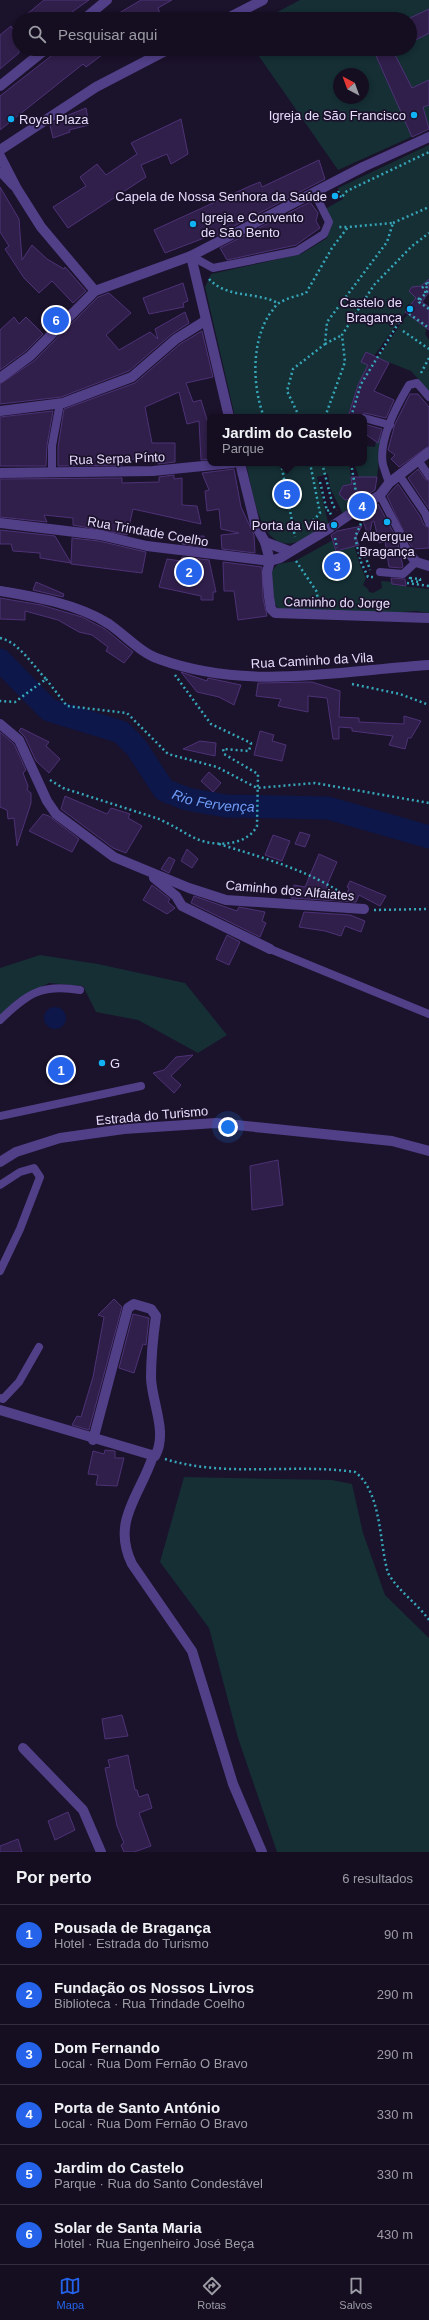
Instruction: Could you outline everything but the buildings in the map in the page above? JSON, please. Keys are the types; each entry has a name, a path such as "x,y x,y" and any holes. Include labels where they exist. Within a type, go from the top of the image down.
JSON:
{"street":[{"path":"93,12 108,0"},
{"path":"239,12 262,0"},
{"path":"0,86 37,56"},
{"path":"0,150 96,87 155,56"},
{"path":"0,378 30,356 95,291 191,256 314,192 429,137"},
{"path":"0,156 17,189 41,227 95,291"},
{"path":"191,256 228,414"},
{"path":"0,411 60,403 87,395 132,377 176,339 206,321"},
{"path":"241,466 254,524 265,542 270,561 280,558 332,527 344,517 363,507 380,495 389,483 429,452"},
{"name":"Rua Serpa Pínto","path":"0,473 153,471 207,466"},
{"name":"Rua Trindade Coelho","path":"0,523 93,534 147,546 270,561"},
{"path":"265,542 293,550"},
{"path":"405,548 416,562 429,566"},
{"name":"Caminho do Jorge","path":"270,561 268,572 269,597 271,609 275,613 429,618"},
{"name":"Rua Caminho da Vila","path":"0,591 25,595 91,614 110,624 158,659 215,673 255,678 312,676 429,665"},
{"name":"Caminho dos Alfaiates","path":"0,724 19,740 47,801 56,814 114,857 189,888 226,900 364,909"},
{"path":"147,871 176,896 182,906 270,949"},
{"name":"Estrada do Turismo","path":"0,1162 16,1152 60,1138 124,1129 216,1123 392,1141 429,1151"},
{"path":"93,1440 128,1308 134,1304 151,1309 156,1316 151,1352 151,1380 161,1442 128,1514 123,1534 126,1551 132,1564 192,1651 233,1784 262,1852"},
{"path":"0,1410 93,1440 154,1456"},
{"path":"23,1748 83,1810 101,1852"}],"lane":[{"path":"0,172 17,189"},
{"path":"191,256 213,268 297,251 324,234 327,227 328,222 314,192"},
{"path":"389,483 383,464 383,450 390,425 400,400 409,385 417,383 429,397"},
{"path":"52,472 52,446 60,403"},
{"path":"367,419 390,425"},
{"path":"418,460 429,476"},
{"path":"399,475 426,513 429,523"},
{"path":"380,495 402,537 405,548"},
{"path":"380,575 403,574 416,562"},
{"path":"270,949 429,1014"},
{"path":"0,1020 30,994 57,987 80,990"},
{"path":"0,1116 141,1086"},
{"path":"0,1185 20,1172 34,1168 40,1177 20,1229 0,1271"},
{"path":"0,1398 3,1399 19,1382 39,1347"}],"path":[{"path":"338,191 341,198 347,191 429,152"},
{"path":"327,227 348,227 393,223 429,207"},
{"path":"325,344 327,322 387,242 393,223"},
{"path":"263,414 260,406 256,368 259,338 267,319 278,303 306,293 332,248 348,227"},
{"path":"297,414 287,391 293,369 325,344 342,335 374,285 412,246 429,233"},
{"path":"209,279 227,292 264,297 278,303"},
{"path":"422,288 428,282"},
{"path":"426,293 428,282"},
{"path":"429,289 419,299 419,302 429,309"},
{"path":"413,306 408,313 429,328"},
{"path":"352,414 361,384 401,319"},
{"path":"403,331 429,349"},
{"path":"327,414 345,362 342,335"},
{"path":"421,373 429,358"},
{"path":"282,466 295,534 293,550 296,562 317,592 318,604 326,605"},
{"path":"295,534 307,528 320,513 311,466"},
{"path":"323,466 333,506 344,517"},
{"path":"351,466 357,500 363,507 355,537 361,562 368,576 380,575"},
{"path":"320,482 327,511 329,511"},
{"path":"362,546 370,570 380,575"},
{"path":"0,638 6,639 16,646 46,679 67,706 127,713 168,754 217,767 257,788 315,783 429,803"},
{"path":"165,661 211,724 251,743 249,751 223,749 224,754 258,774 257,826 253,833 237,842 217,843"},
{"path":"0,701 15,702 46,679"},
{"path":"349,683 400,694 429,704"},
{"path":"31,768 63,788 158,818 198,840 217,843 257,856 333,886 364,909 382,911 429,909"},
{"path":"154,1456 199,1466 313,1468 355,1472 367,1484 373,1498 388,1573 392,1580 419,1606 429,1620"}],"green space":[{"path":"300,0 429,0 429,129 338,170 259,56 417,56 417,12 277,12"},
{"path":"429,145 429,279 420,287 412,287 411,292 416,298 374,356 366,352 361,362 368,365 358,385 349,414 234,414 205,287 211,274 301,254 327,238 331,222 325,209 343,199 338,188"},
{"path":"409,315 427,328 425,334 429,340 429,391 411,371 378,358 406,316"},
{"path":"377,436 382,438 377,477 359,477 355,466 367,466 367,446 375,447"},
{"path":"247,466 349,466 352,484 343,486 339,494 345,500 355,498 356,503 343,514 330,488 328,474 317,477 329,526 298,542 281,543 272,537 264,527 254,500"},
{"path":"333,540 336,551 354,545 366,578 363,585 369,592 373,593 382,588 381,581 393,582 393,585 429,589 429,613 416,611 389,613 279,610 272,599 271,572 278,564 295,561"},
{"path":"40,955 98,964 185,983 227,1035 198,1053 138,1020 96,1012 83,986 49,983 17,999 0,1017 0,968"},
{"path":"184,1477 332,1480 352,1484 363,1533 385,1595 429,1638 429,1852 277,1852 238,1738 209,1628 160,1562"}],"shaded area":[{"path":"55,1007 63,1010 66,1018 63,1026 55,1029 47,1026 44,1018 47,1010"}],"waterway":[{"name":"Rio Fervença","path":"0,660 49,710 121,732 136,747 164,790 187,799 226,806 328,808 429,837"}],"place":[{"name":"Igreja de São Francisco","path":"414,115"},
{"name":"Royal Plaza","path":"11,119"},
{"name":"Capela de Nossa Senhora da Saúde","path":"335,196"},
{"name":"Igreja e Convento de São Bento","path":"193,224"},
{"name":"Castelo de Bragança","path":"410,309"},
{"name":"Solar de Santa Maria","path":"56,320"},
{"name":"Jardim do Castelo","path":"287,494"},
{"name":"Porta de Santo António","path":"362,506"},
{"name":"Albergue Bragança","path":"387,522"},
{"name":"Porta da Vila","path":"334,525"},
{"name":"Dom Fernando","path":"337,566"},
{"name":"Fundação os Nossos Livros","path":"189,572"},
{"name":"G","path":"102,1063"},
{"name":"Pousada de Bragança","path":"61,1070"}]}
